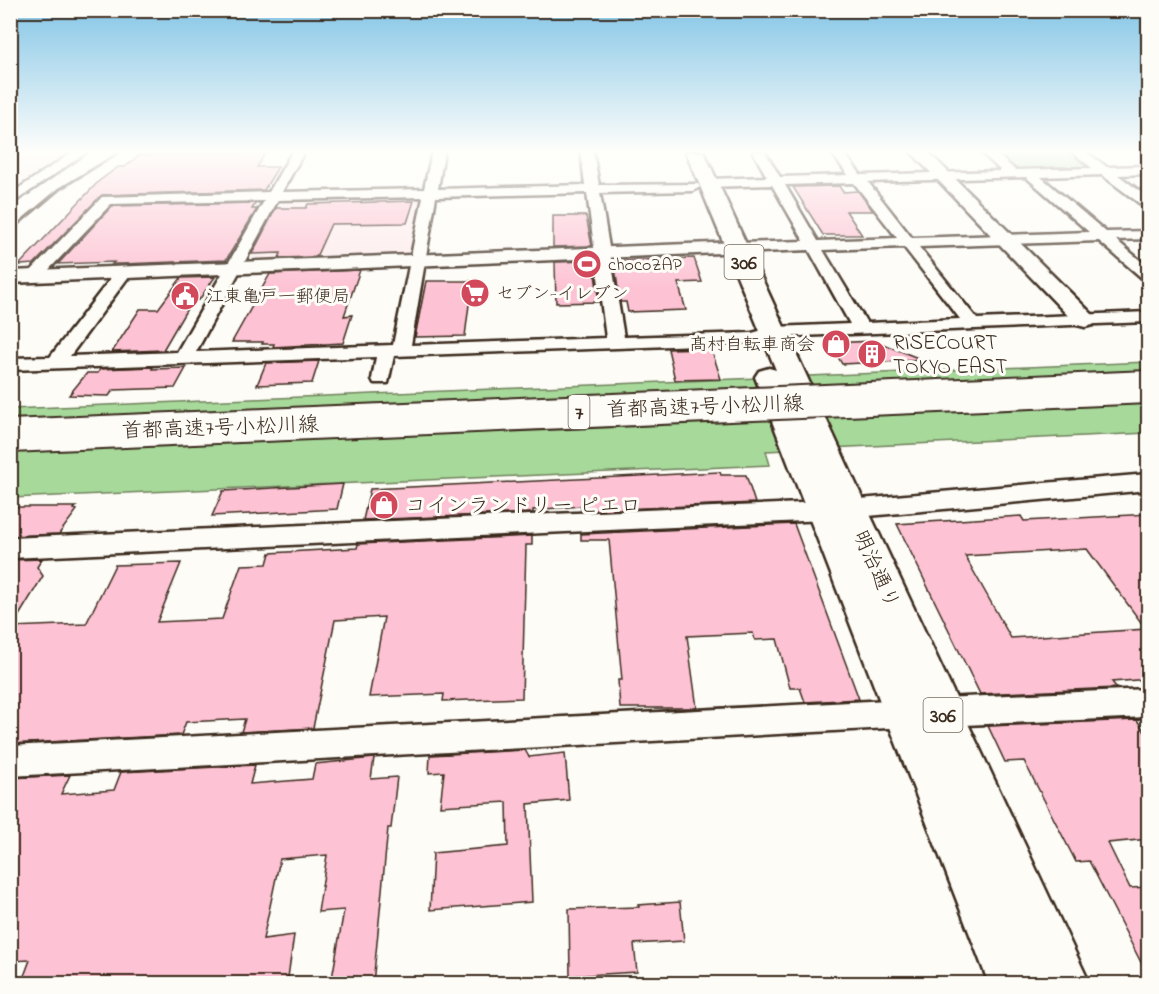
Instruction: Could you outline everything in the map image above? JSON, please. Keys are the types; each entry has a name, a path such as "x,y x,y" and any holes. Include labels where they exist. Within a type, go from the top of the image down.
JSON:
{"main road":[{"name":"明治通り","path":"707,198 924,713 1016,984"},
{"name":"首都高速7号小松川線","path":"10,436 1149,387"},
{"name":"首都高速7号小松川線","path":"10,457 1149,408"},
{"name":"明治通り","path":"924,713 1064,984"}],"street":[{"path":"34,276 107,200 175,198"},
{"path":"183,358 274,198"},
{"path":"381,379 394,350 418,260 430,198"},
{"path":"594,198 616,343"},
{"path":"786,198 862,329"},
{"path":"874,198 973,325"},
{"path":"965,198 1085,320"},
{"path":"1058,198 1149,275"},
{"path":"10,277 727,248 1149,235"},
{"path":"56,363 124,272"},
{"path":"10,364 616,343 862,329 1149,317"},
{"path":"10,548 838,510 1149,482"},
{"path":"10,761 1149,703"}],"shaded area":[{"path":"414,198 422,202 412,250 402,255 258,260 251,256 278,206 289,201"}],"green space":[{"path":"1148,362 1148,433 766,451 770,465 11,498 10,409"}],"building":[{"path":"82,198 99,198 34,264 19,265"},
{"path":"800,198 864,198 873,211 846,211 862,235 823,235"},
{"path":"414,201 407,223 331,224 316,257 279,258 281,253 252,254 276,208 306,208 308,204"},
{"path":"256,203 252,209 257,209 226,260 58,264 112,206"},
{"path":"553,216 586,216 592,246 553,247"},
{"path":"694,258 702,282 678,283 686,310 628,312 626,302 620,302 614,261"},
{"path":"593,261 599,302 556,303 555,262"},
{"path":"360,270 344,316 352,315 343,343 273,347 274,344 262,344 263,342 232,342 270,274"},
{"path":"215,277 199,300 192,300 163,350 112,352 140,309 158,309 181,278"},
{"path":"426,281 472,281 465,336 415,337"},
{"path":"875,341 923,360 842,364 830,343"},
{"path":"711,348 721,379 675,380 668,349"},
{"path":"319,361 312,383 257,385 266,363"},
{"path":"153,367 152,369 186,368 175,388 113,390 109,396 69,395 87,373 98,373 100,369"},
{"path":"720,472 721,475 746,475 755,503 581,511 581,506 533,510 533,513 363,520 370,489"},
{"path":"343,484 337,509 212,516 223,491"},
{"path":"10,507 76,507 74,509 77,510 59,534 10,536"},
{"path":"1149,514 1149,679 1112,682 1117,688 980,694 897,524 1021,516 1024,521","holes":["1087,549 1146,629 1011,638 965,556"]},
{"path":"794,524 859,699 805,702 800,688 790,688 777,639 755,640 753,633 687,636 697,708 620,708 618,680 622,680 609,540 581,540 581,534"},
{"path":"532,536 532,545 526,545 522,698 443,701 444,694 369,697 384,617 335,620 313,728 241,732 245,719 186,722 181,735 10,744 10,560 42,559 37,567 43,576 12,627 86,624 115,565 181,563 157,622 222,619 241,565 267,564 270,553 357,548 358,544"},
{"path":"1137,720 1149,738 1149,839 1108,843 1130,888 1149,887 1149,978 1089,861 1076,862 1024,761 1005,762 988,726"},
{"path":"525,750 529,757 565,753 569,800 528,804 532,902 430,910 433,853 508,846 507,802 440,806 444,772 429,773 430,755"},
{"path":"374,758 371,779 397,777 391,828 388,828 373,984 331,984 344,910 318,912 327,855 280,859 263,939 294,935 287,984 21,984 30,960 10,961 10,778 70,775 61,794 114,790 121,772 255,765 250,784 312,779 315,764"},
{"path":"680,902 684,941 634,944 637,972 570,976 569,909 639,907 638,905"}],"railway":[{"path":"10,231 49,198"}],"place":[{"name":"chocoZAP","path":"587,264"},
{"name":"セブン-イレブン","path":"475,293"},
{"name":"江東亀戸一郵便局","path":"185,296"},
{"name":"髙村自転車商会","path":"836,344"},
{"name":"RISECOURT TOKYO EAST","path":"872,354"},
{"name":"コインランドリー ピエロ","path":"384,505"}]}
